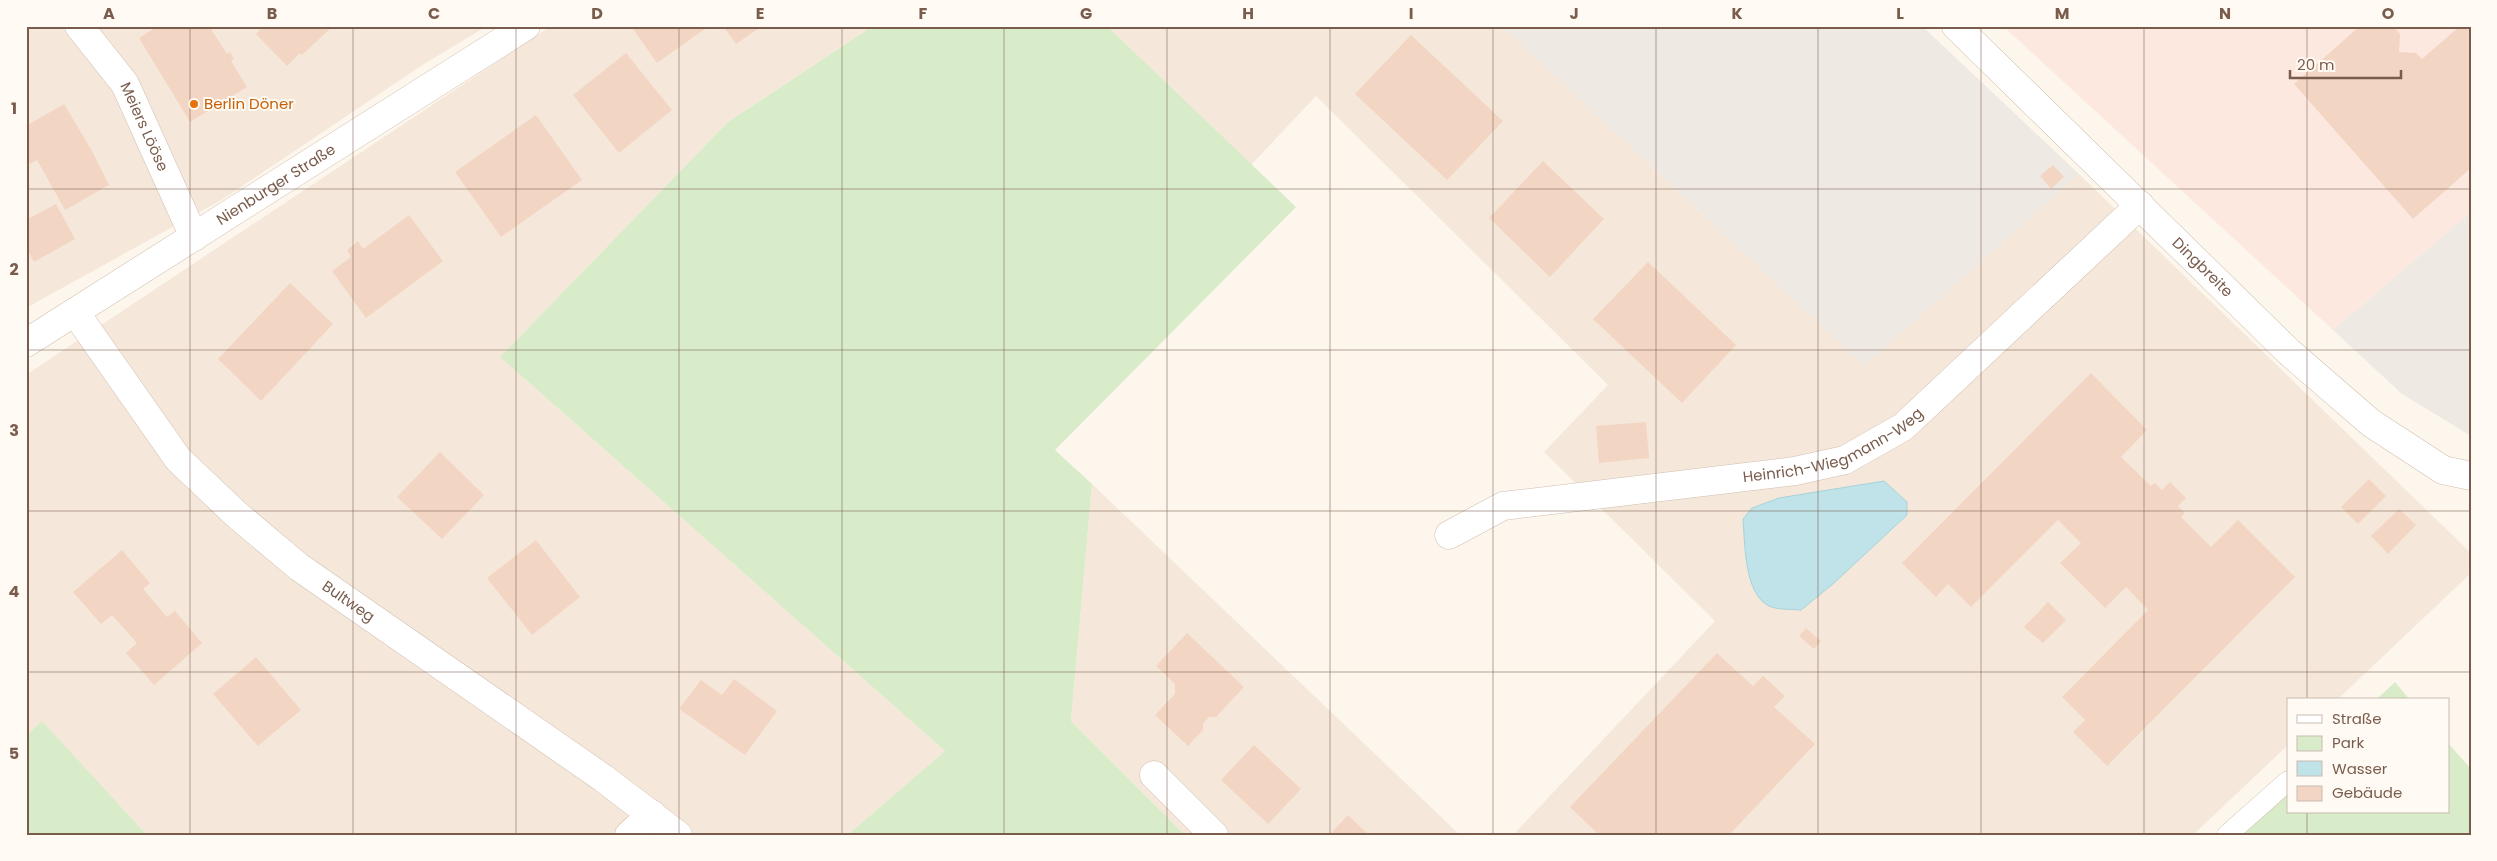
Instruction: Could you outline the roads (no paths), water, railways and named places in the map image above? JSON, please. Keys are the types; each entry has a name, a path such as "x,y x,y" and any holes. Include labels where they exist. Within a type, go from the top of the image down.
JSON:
{"street":[{"name":"Meiers Lööse","path":"80,26 125,84 194,238"},
{"name":"Nienburger Straße","path":"26,343 526,26"},
{"name":"Dingbreite","path":"1956,26 2290,352 2371,423 2443,470 2471,476"},
{"name":"Heinrich-Wiegmann-Weg","path":"1450,535 1504,506 1795,471 1845,460 1903,427 2140,205"},
{"name":"Bultweg","path":"75,312 178,459 237,515 299,567 603,778 678,835"},
{"path":"1154,775 1214,835"},
{"path":"630,835 652,814"}],"lane":[{"path":"2226,835 2287,782"}],"water":[{"path":"1884,481 1907,502 1907,515 1834,583 1801,610 1772,607 1761,600 1750,580 1747,567 1743,519 1752,508 1779,498"}],"place":[{"name":"Berlin Döner","path":"194,104"}]}
